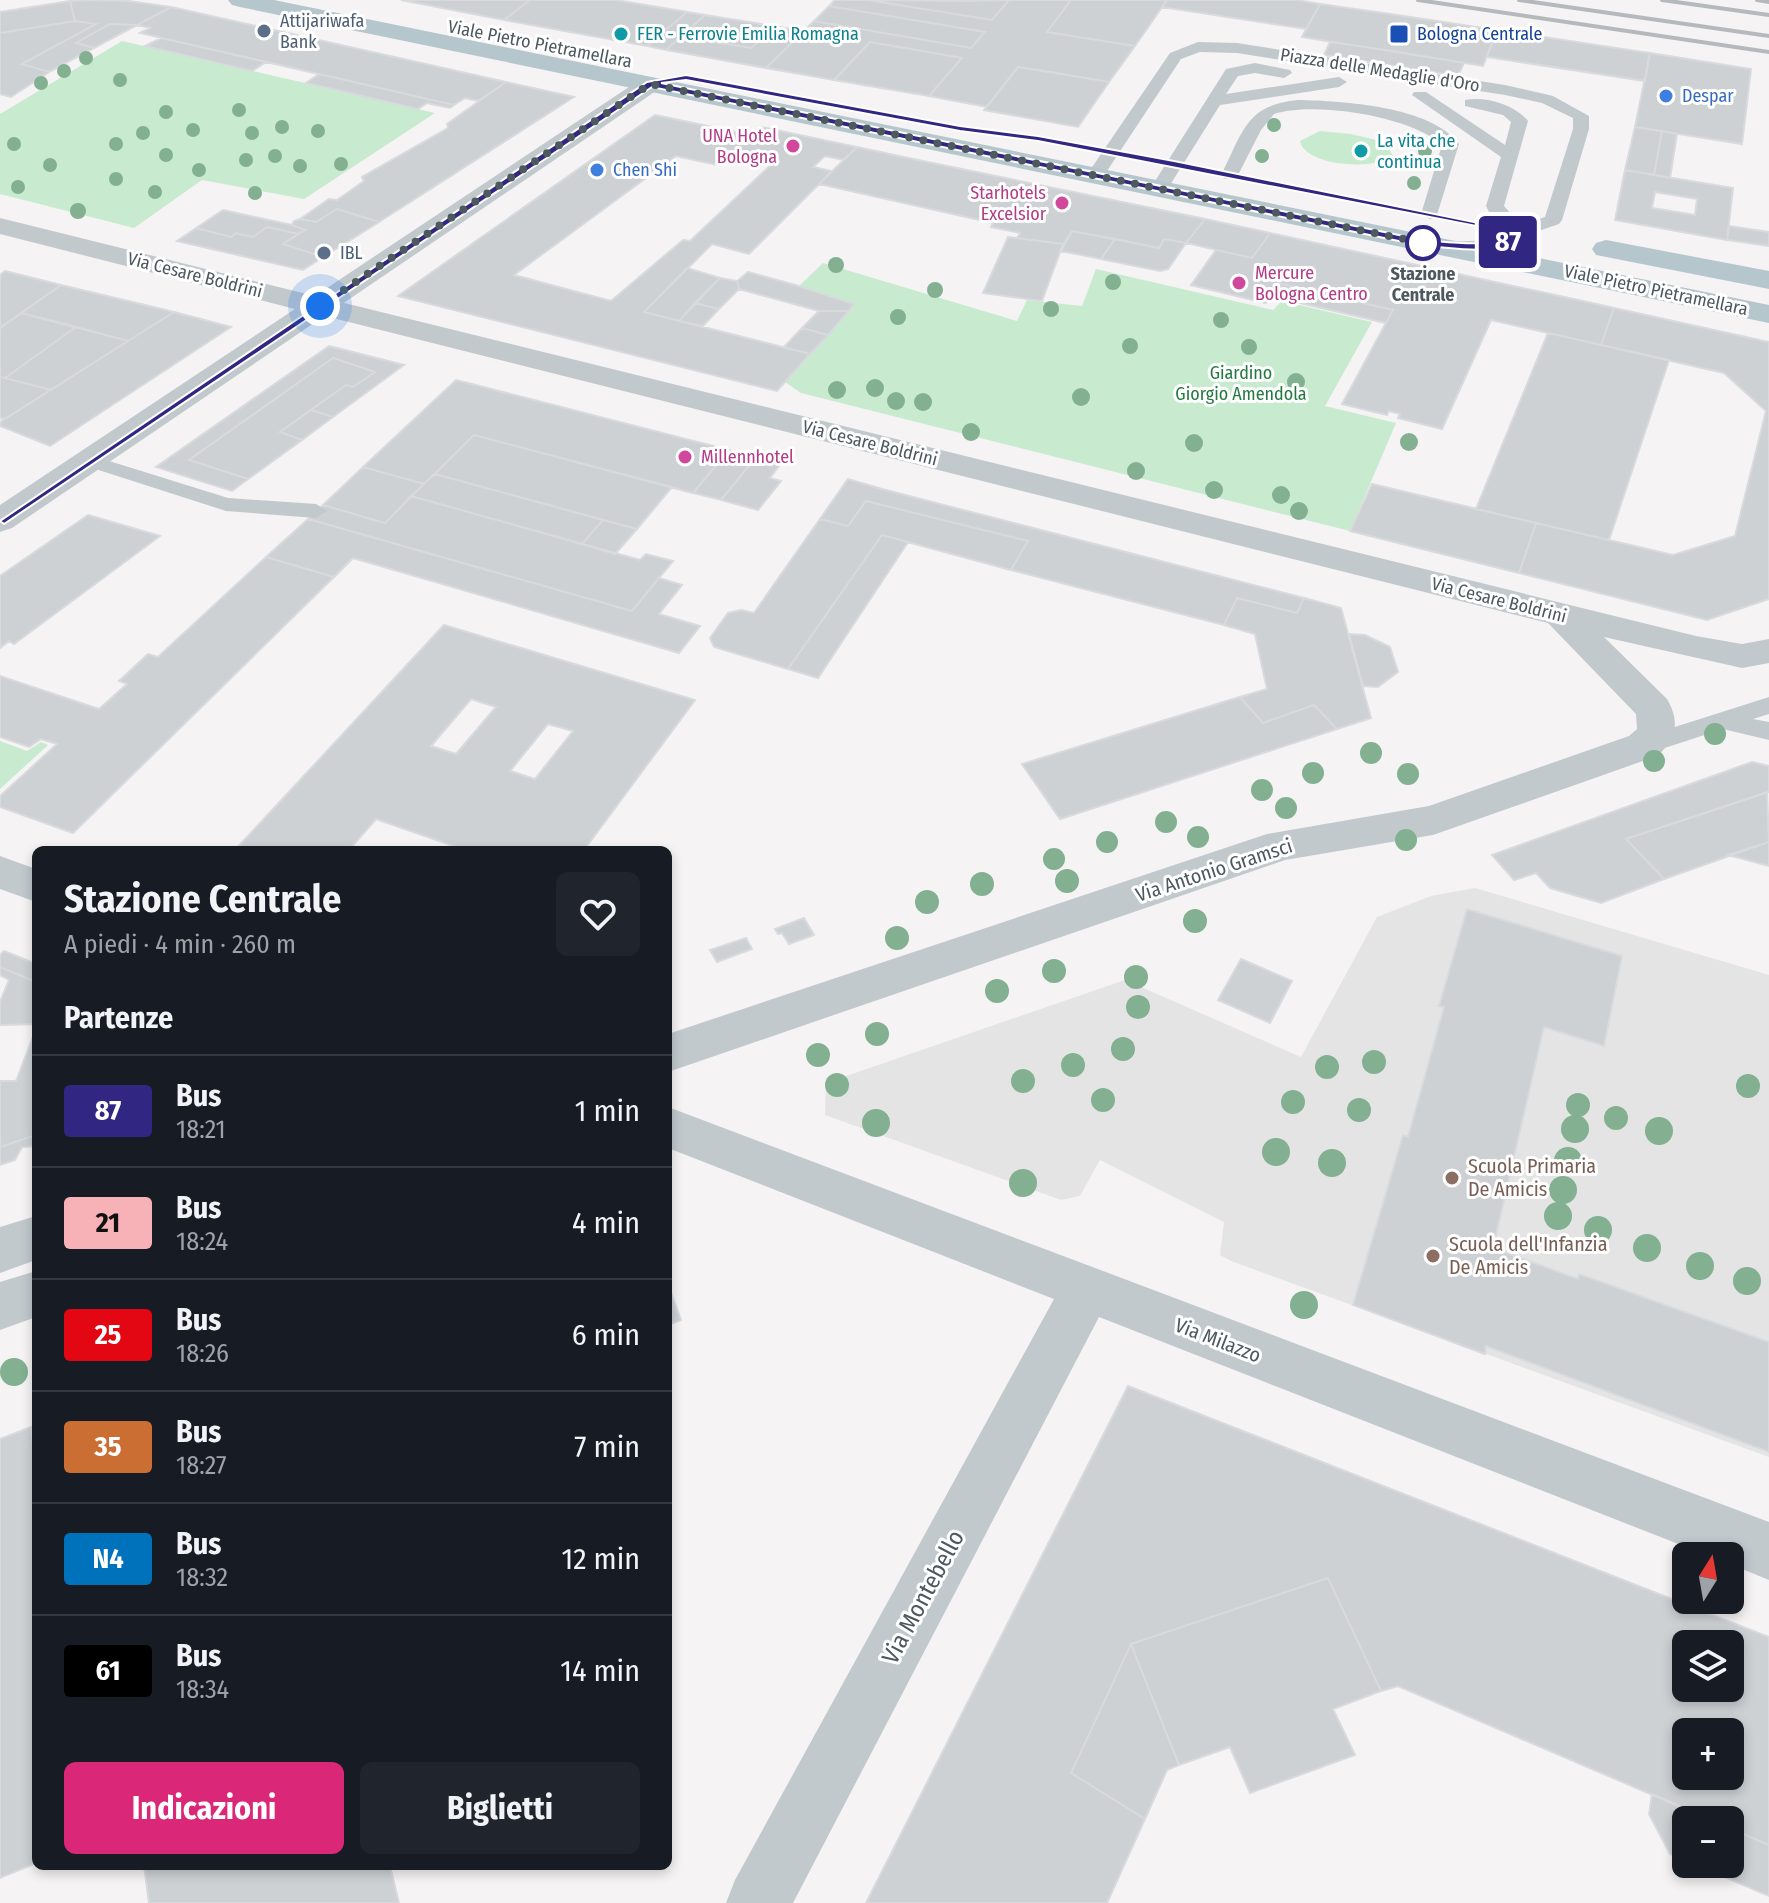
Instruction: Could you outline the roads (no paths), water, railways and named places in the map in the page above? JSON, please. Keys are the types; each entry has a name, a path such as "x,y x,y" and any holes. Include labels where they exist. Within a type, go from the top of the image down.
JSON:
{"main road":[{"name":"Viale Pietro Pietramellara","path":"240,0 1769,314"},
{"name":"Viale Pietro Pietramellara","path":"324,0 613,59 706,71"},
{"name":"Viale Pietro Pietramellara","path":"650,84 675,78 708,79 960,129 1075,145 1258,180"},
{"name":"Viale Pietro Pietramellara","path":"1401,208 1769,280"}],"street":[{"path":"0,521 650,84"},
{"name":"Via Cesare Boldrini","path":"0,226 1561,616 1755,653"},
{"path":"1561,616 1653,708 1657,717 1656,733 1643,746"},
{"name":"Via Antonio Gramsci","path":"672,1052 1282,845 1433,820 1643,746"},
{"path":"0,872 32,884"},
{"name":"Via Milazzo","path":"672,1129 1769,1551"},
{"path":"0,1250 32,1239"},
{"name":"Via Montebello","path":"758,1903 1087,1289"},
{"path":"0,1306 32,1295"}],"lane":[{"name":"Piazza delle Medaglie d'Oro","path":"1095,176 1175,56 1198,47 1237,48 1515,92 1566,106 1581,116 1583,121 1556,217 1518,232 1510,242 1494,246 1423,243"},
{"name":"Piazza delle Medaglie d'Oro","path":"1159,189 1212,101 1227,77 1243,69 1345,83 1212,101"},
{"name":"Piazza delle Medaglie d'Oro","path":"1510,156 1412,93 1494,107 1517,115 1521,125 1495,206 1497,212 1518,232"},
{"path":"1230,175 1261,117 1276,108 1314,104 1410,120 1443,136 1452,147 1430,214"},
{"path":"90,461 226,504 316,511"},
{"path":"1643,746 1769,705"},
{"path":"1724,721 1769,731"}],"railway":[{"path":"1418,0 1769,52"},
{"path":"1519,0 1769,36"},
{"path":"1662,0 1769,15"},
{"path":"1757,0 1769,2"}],"place":[{"name":"Attijariwafa Bank","path":"264,31"},
{"name":"FER - Ferrovie Emilia Romagna","path":"621,34"},
{"name":"Bologna Centrale","path":"1399,34"},
{"name":"Despar","path":"1666,96"},
{"name":"UNA Hotel Bologna","path":"793,146"},
{"name":"La vita che continua","path":"1361,151"},
{"name":"Chen Shi","path":"597,170"},
{"name":"Starhotels Excelsior","path":"1062,203"},
{"name":"Stazione Centrale","path":"1423,243"},
{"name":"IBL","path":"324,253"},
{"name":"Mercure Bologna Centro","path":"1239,283"},
{"name":"Millennhotel","path":"685,457"},
{"name":"Scuola Primaria De Amicis","path":"1452,1178"},
{"name":"Scuola dell'Infanzia De Amicis","path":"1433,1256"}],"park label":[{"name":"Giardino Giorgio Amendola","path":"1241,383"}]}
